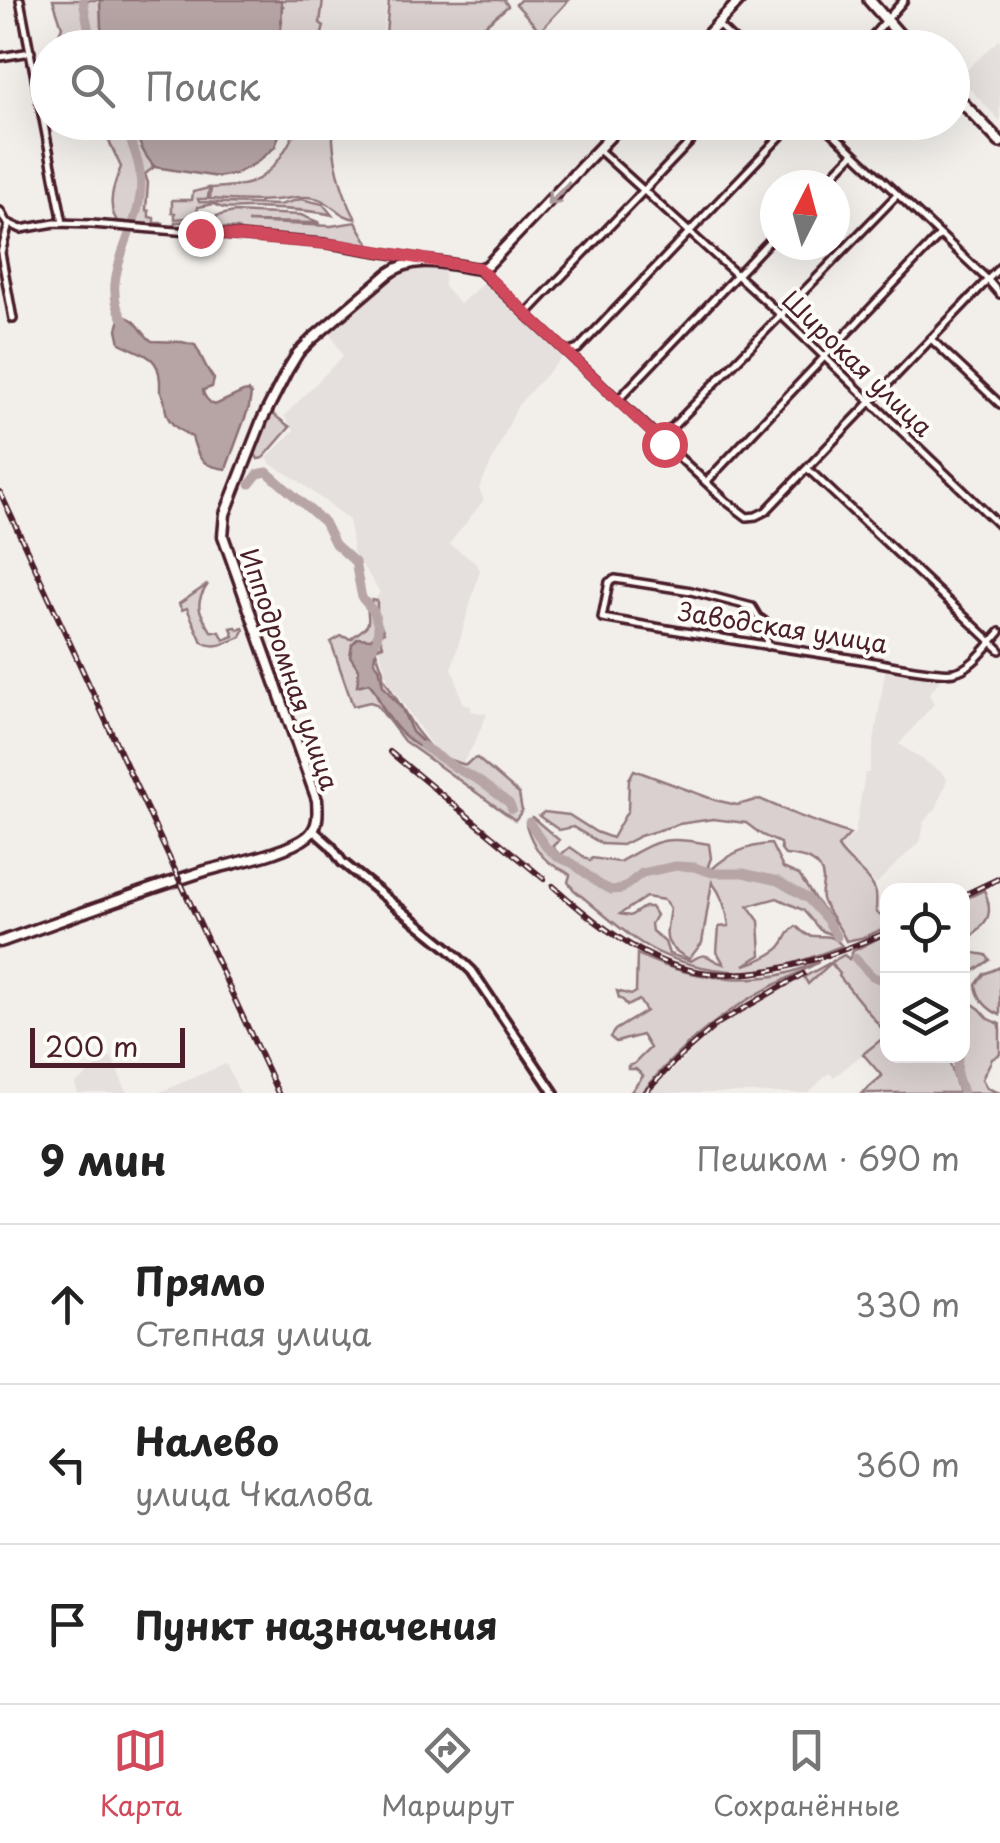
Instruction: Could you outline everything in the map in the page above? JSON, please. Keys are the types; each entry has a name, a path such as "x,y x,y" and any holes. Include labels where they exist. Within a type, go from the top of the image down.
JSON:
{"main road":[{"path":"712,30 740,0"},
{"path":"869,0 894,30"},
{"path":"970,111 1000,142"},
{"path":"434,262 478,268 490,263 607,140"},
{"name":"Ипподромная улица","path":"313,830 317,800 231,564 223,522 262,420 298,353 394,270 410,262 434,262"},
{"path":"0,942 277,850 301,841 313,830"}],"street":[{"path":"0,57 30,52 20,0"},
{"path":"879,30 904,0"},
{"path":"717,24 723,30"},
{"path":"46,140 62,223"},
{"path":"526,314 692,140"},
{"path":"569,352 578,350 777,140"},
{"path":"840,140 1000,294"},
{"name":"Широкая улица","path":"598,150 780,315 1000,526"},
{"path":"838,170 854,154"},
{"path":"660,440 897,195"},
{"path":"0,211 8,224 21,229 62,223 307,242 434,262"},
{"path":"8,224 1,254 13,319"},
{"path":"706,482 939,236"},
{"path":"618,400 760,251"},
{"path":"478,268 747,517 766,511 1000,267"},
{"path":"931,339 1000,404"},
{"path":"808,469 1000,650"},
{"name":"Заводская улица","path":"767,646 764,620 752,607 660,586 615,579 609,582 602,618 767,646 944,672 959,671 992,642"},
{"path":"992,642 1000,632"},
{"name":"Ипподромная улица","path":"313,830 342,862 472,971 554,1093"}],"shaded area":[{"path":"53,0 106,0 109,30 61,30"},
{"path":"100,0 280,0 282,4 281,30 101,27"},
{"path":"274,0 323,0 323,30 279,30 279,9 283,6"},
{"path":"324,0 387,0 383,30 319,30"},
{"path":"389,0 504,0 508,6 478,30 386,30"},
{"path":"520,0 569,0 541,30 516,4"},
{"path":"1000,39 1000,121 970,89 970,67"},
{"path":"108,140 144,140 153,168 145,174 146,210 154,223 163,223 162,226 117,221 112,201 121,167"},
{"path":"139,140 277,140 275,147 256,163 235,174 218,177 155,167"},
{"path":"291,140 334,140 338,172 356,219 310,197 210,199 211,188 259,179"},
{"path":"209,188 208,199 198,199 199,202 279,205 301,199 323,204 332,215 228,209 214,204 198,207 197,217 175,219 172,200 192,200 193,192"},
{"path":"234,212 301,215 320,223 247,222 331,226 356,222 370,246 238,229 175,226 175,222 217,220 216,216"},
{"path":"418,265 445,267 444,287 460,304 486,280 565,354 518,405 479,489 484,500 449,544 474,561 480,570 452,667 463,703 471,706 471,711 487,714 462,764 438,755 388,681 369,610 380,592 353,552 349,520 267,458 294,430 284,416 343,356 330,333 399,270"},
{"path":"121,316 135,322 152,341 195,345 214,379 212,387 203,390 213,404 243,392 251,394 226,469 202,461 192,437 169,419 155,364 120,343 117,329"},
{"path":"270,412 290,427 258,459 253,451"},
{"path":"208,584 199,607 211,631 220,632 224,640 234,636 231,628 243,628 241,637 222,644 202,642 187,608 182,610 179,604"},
{"path":"372,600 377,601 377,617 384,632 379,635 383,645 375,648 383,677 415,729 437,756 466,765 477,758 519,794 522,811 515,820 404,741 376,704 353,706 331,642 341,636 351,639 364,629 368,624 367,607","holes":["376,639 373,661 383,686 402,709 412,732 429,748 395,726 374,689 358,676"]},
{"path":"358,638 377,639 374,661 383,686 402,709 412,732 431,752 400,731 369,683 357,686 359,670 350,656 352,644"},
{"path":"886,666 933,674 941,679 929,694 934,704 899,744 947,779 936,809 924,821 921,840 876,884 839,847 855,833"},
{"path":"634,770 715,800 737,805 760,799 850,834 838,847 874,887 880,930 846,941 823,901 822,873 815,863 785,855 780,843 746,823 713,819 679,824 622,845 602,844 573,827 559,830 539,816 544,812 569,815 612,838 628,810 629,779"},
{"path":"532,817 559,840 552,847 560,855 570,847 590,861 592,858 619,862 653,844 681,840 709,844 711,870 739,851 771,844 783,868 799,875 833,921 837,937 820,930 803,910 777,898 748,906 759,921 761,955 744,965 778,949 796,926 808,935 826,936 842,946 758,971 702,967 666,956 635,939 574,890 568,882 570,875 541,854 526,825","holes":["712,882 724,903 729,926 719,927 717,952 724,964 705,956 691,961 669,954 665,942 652,931 656,915 651,907 630,916 620,914 646,897 664,900 670,908 669,944 689,959 702,943"]},
{"path":"984,890 989,909 970,939 970,897"},
{"path":"880,938 880,1026 831,963 808,984 804,977 844,955 849,959 853,951"},
{"path":"970,951 990,960 970,973"},
{"path":"637,954 684,971 732,978 780,975 819,962 734,1009 678,1053 642,1093 630,1093 643,1076 628,1066 650,1048 642,1035 616,1042 610,1037 646,1011 639,1000 627,1006 617,991 631,995 636,992"},
{"path":"844,955 880,986 880,1041 834,1077 829,1073 808,1093 648,1093 710,1032"},
{"path":"1000,967 1000,1015 984,1003 976,985 984,974"},
{"path":"970,1002 1000,1024 1000,1054 992,1059 982,1079 987,1088 1000,1093 961,1093 954,1063 970,1063"},
{"path":"880,1041 880,1063 950,1063 959,1093 862,1093 882,1076 863,1054"},
{"path":"111,1056 127,1093 78,1093 75,1084"},
{"path":"226,1064 240,1093 158,1093 195,1077"}],"waterway":[{"path":"83,0 89,30"},
{"path":"130,140 141,184 133,223"},
{"path":"126,323 119,312 115,289 130,231"},
{"path":"250,484 258,474 267,472 324,522 335,544 355,562 362,598 374,612 378,627 372,648"},
{"path":"423,746 478,780 512,809"},
{"path":"529,822 557,857 611,890 622,889 642,873 676,866 712,873 743,873 778,881 807,898 837,937"},
{"path":"855,958 880,980"},
{"path":"958,1063 963,1093"}],"railway":[{"path":"0,492 278,1093"},
{"path":"390,752 544,879"},
{"path":"970,892 1000,878"},
{"path":"553,886 601,926 641,951 684,968 713,973 773,970 832,954 880,935"},
{"path":"645,1093 717,1024 803,974"}],"route":[{"path":"200,233 340,245 478,268 664,444"}]}
